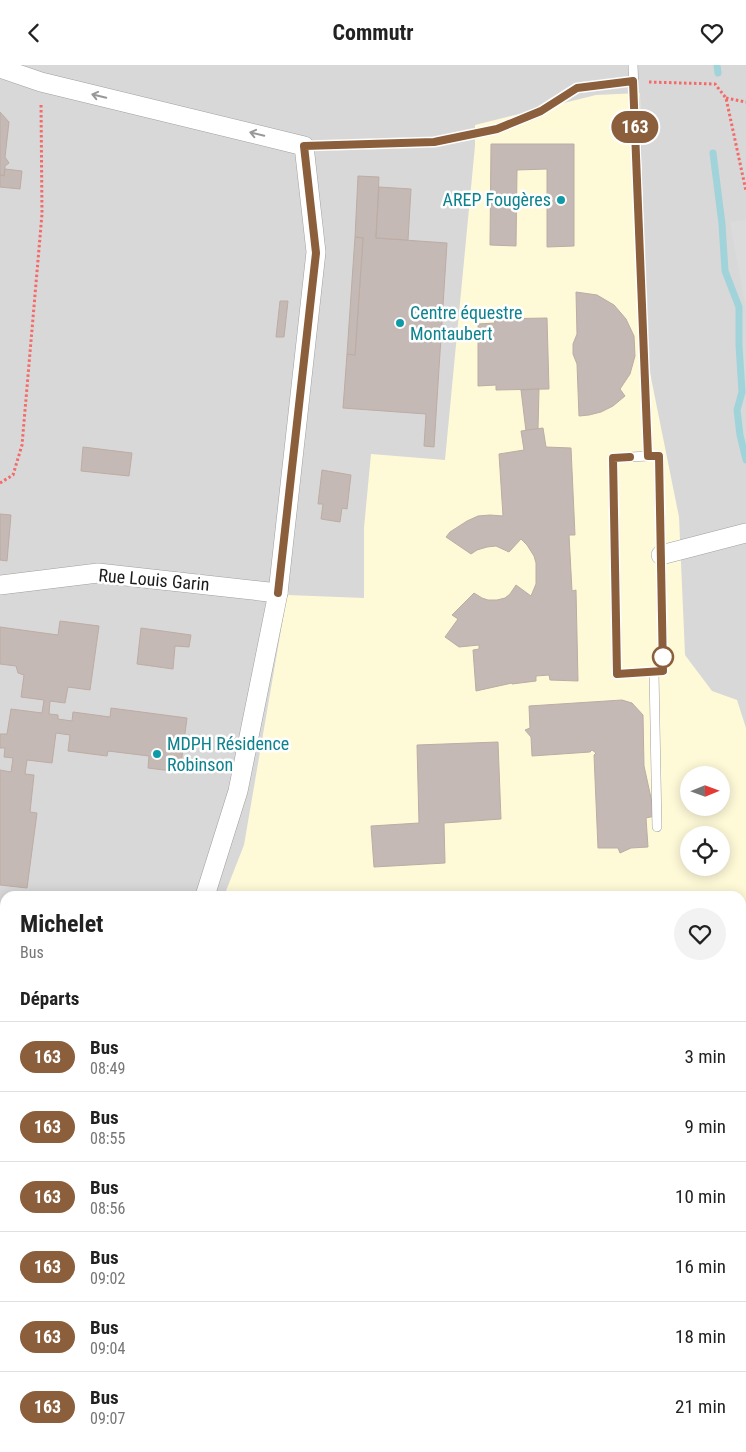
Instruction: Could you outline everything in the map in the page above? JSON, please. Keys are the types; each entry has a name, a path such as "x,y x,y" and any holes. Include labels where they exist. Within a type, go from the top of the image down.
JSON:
{"street":[{"path":"0,69 41,82 304,146 316,253 278,593 238,791 207,891"},
{"path":"661,555 746,533"},
{"name":"Rue Louis Garin","path":"0,585 98,573 278,593"}],"lane":[{"path":"633,65 648,456"},
{"path":"304,146 434,142 497,129 541,111 577,88 633,81"},
{"path":"659,456 661,555 663,671 617,674 613,458 659,456"},
{"path":"654,672 658,827"}],"path":[{"path":"633,81 715,84 726,98 746,191"},
{"path":"0,483 12,475 22,445 42,214 41,82"},
{"path":"726,98 746,101"}],"shaded area":[{"path":"0,65 746,65 746,891 0,891"},
{"path":"640,93 644,343 679,517 685,655 712,691 737,700 746,728 746,891 226,891 244,845 287,595 364,598 364,528 371,454 445,460 475,146 475,125 596,95"},
{"path":"746,220 746,310 730,222"}],"building":[{"path":"0,112 9,122 5,157 9,163 5,166 4,176 0,175"},
{"name":"AREP Fougères","path":"491,144 574,144 574,246 547,247 547,169 517,170 516,246 490,245"},
{"path":"5,169 22,171 20,189 0,187 0,175 4,176"},
{"name":"Centre équestre Montaubert","path":"358,176 379,177 376,238 447,243 434,447 424,446 426,414 343,408 347,354 355,355 363,238 355,237"},
{"path":"379,187 411,189 408,240 376,238"},
{"path":"355,237 363,238 355,355 347,354"},
{"path":"576,292 597,295 614,305 626,319 634,336 635,356 630,374 620,389 625,396 613,406 601,412 579,416 577,364 573,354 573,344 577,334"},
{"path":"280,301 288,301 284,337 276,337"},
{"path":"547,318 549,389 496,390 496,385 478,386 478,324 495,323 494,319"},
{"path":"539,389 538,429 526,431 521,390"},
{"path":"543,428 546,447 571,448 575,535 569,535 572,591 576,590 578,681 550,680 549,675 536,676 536,681 512,683 476,691 473,650 479,649 479,645 459,647 445,637 458,619 452,615 474,593 488,600 497,600 505,598 516,585 531,596 536,584 536,563 534,556 521,539 509,552 496,546 477,550 471,554 446,537 450,532 478,516 503,516 499,454 524,450 521,431"},
{"path":"83,447 132,453 129,476 81,471"},
{"path":"322,470 351,475 347,509 342,508 340,522 321,519 323,504 318,504"},
{"path":"0,514 11,515 7,561 0,560"},
{"name":"MDPH Résidence Robinson","path":"60,621 99,626 90,690 68,687 65,703 50,701 49,714 58,715 58,719 72,721 73,712 110,717 111,708 187,718 180,772 148,768 149,756 108,751 107,756 68,751 70,735 56,733 52,763 27,760 25,774 34,775 30,812 37,813 27,888 0,885 0,770 11,772 13,758 4,757 5,748 0,748 0,734 7,734 11,709 42,713 44,700 21,697 24,675 18,673 16,666 0,664 0,627 58,635"},
{"path":"141,628 191,635 189,647 175,646 173,669 137,664"},
{"path":"622,700 632,703 643,715 644,766 655,816 646,818 648,847 631,848 620,853 618,848 598,848 594,755 596,753 592,750 590,752 532,756 531,737 525,730 530,728 529,706"},
{"path":"498,742 501,819 444,823 445,863 374,867 371,826 419,823 417,745"}],"waterway":[{"path":"717,65 718,73"},
{"path":"713,153 722,224 725,271 739,307 742,392 737,410 746,460"}],"bus line":[{"name":"163","path":"278,593 316,253 304,146 434,142 497,129 541,111 577,88 633,81 648,456 659,456 663,671 617,674 613,458 630,457"}],"place":[{"name":"AREP Fougères","path":"561,200"},
{"name":"Centre équestre Montaubert","path":"400,323"},
{"name":"MDPH Résidence Robinson","path":"157,754"}]}
